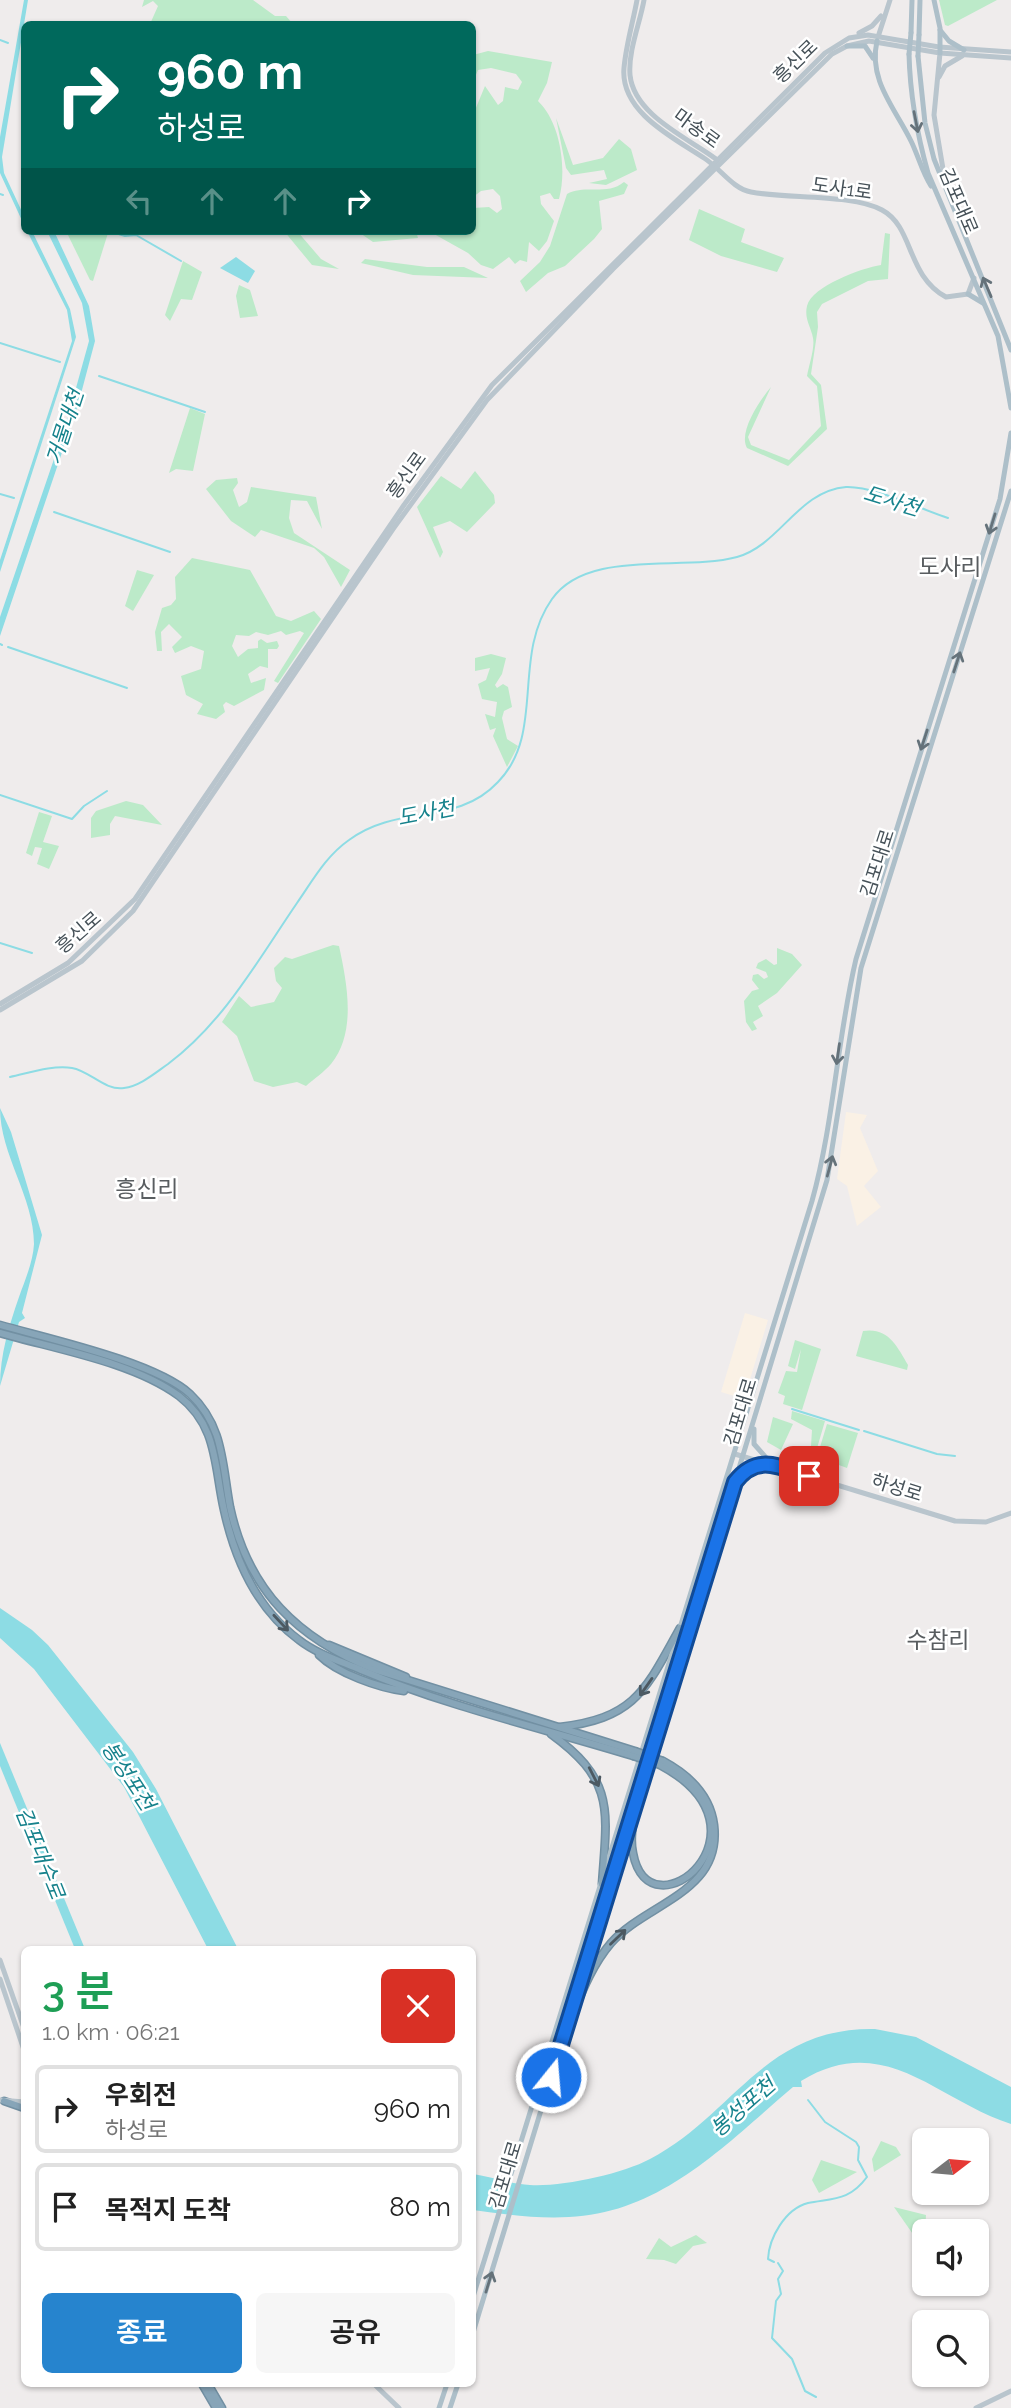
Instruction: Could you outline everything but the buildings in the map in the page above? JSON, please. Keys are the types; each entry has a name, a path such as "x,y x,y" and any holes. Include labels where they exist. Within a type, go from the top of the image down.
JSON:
{"highway":[{"path":"0,1325 128,1370 178,1395 203,1420 215,1448 229,1532 248,1579 278,1621 315,1651 412,1691 634,1754"},
{"path":"0,1333 29,1337 149,1370 172,1381 201,1406 214,1426 224,1457 231,1508 240,1541 257,1580 284,1613 323,1643 354,1662 661,1763 696,1785 710,1806 715,1832 710,1860 699,1878 684,1892 636,1922 613,1941 590,1974 562,2039"},
{"path":"555,1728 598,1721 630,1705 647,1685 680,1628"},
{"path":"546,1731 584,1761 604,1798 606,1825 602,1884"},
{"path":"637,1800 632,1847 640,1871 651,1880 666,1884 682,1881 696,1872 709,1844 706,1809 687,1783 661,1763"},
{"path":"2,2101 21,2107"},
{"path":"204,2387 216,2408"},
{"path":"210,2387 222,2408"}],"main road":[{"name":"마송로","path":"637,0 624,68 628,93 650,121 715,163"},
{"name":"마송로","path":"644,0 630,74 634,90 657,119 715,163"},
{"path":"855,36 872,26 890,0"},
{"name":"김포대로","path":"912,0 909,54 920,146 986,304 1003,353 1011,408"},
{"name":"김포대로","path":"920,0 918,56 925,123 949,198 1011,350"},
{"path":"934,0 940,28 936,142 949,198"},
{"path":"883,13 874,60 880,85 942,203"},
{"path":"940,28 949,41 964,53 1011,58"},
{"name":"흥신로","path":"0,1004 68,964 130,906 404,505 483,396 523,351 825,53 855,36 964,53"},
{"name":"흥신로","path":"0,1010 82,961 138,905 393,529 487,400 715,163 832,54 847,46 877,38"},
{"path":"847,46 864,46 874,60"},
{"path":"936,84 945,66 964,53 1011,52"},
{"name":"도사1로","path":"715,163 746,191 860,204 881,209 899,225 915,264 934,289 949,298 968,294"},
{"path":"974,278 968,294 986,304"},
{"name":"김포대로","path":"476,2287 823,1161 843,1023 861,939 1000,499 1011,433"},
{"name":"김포대로","path":"476,2323 833,1154 861,968 1011,491"},
{"path":"735,1482 749,1467 768,1463 754,1444 754,1418"},
{"name":"하성로","path":"735,1453 958,1519 988,1519 1011,1512"},
{"path":"0,1960 21,2020"},
{"path":"0,1979 21,2041"},
{"path":"2,2101 21,2097"},
{"path":"2,2101 21,2102"},
{"path":"377,2387 399,2408"},
{"path":"439,2406 446,2387"},
{"path":"450,2408 457,2387"},
{"path":"976,2408 1011,2391"}],"shaded area":[{"path":"846,1112 867,1115 860,1128 878,1171 864,1186 881,1207 857,1226 847,1186 837,1179"},
{"path":"745,1313 768,1320 744,1399 721,1392"}],"green space":[{"path":"144,0 253,0 275,16 286,16 290,21 151,21 158,6 153,1 142,7"},
{"path":"939,0 997,0 948,26 945,25"},
{"path":"488,51 552,62 547,83 538,101 546,110 557,134 562,161 559,199 554,199 550,193 540,196 541,204 554,221 547,241 539,251 529,242 527,262 520,260 515,264 509,257 493,269 481,265 468,253 436,235 476,235 476,208 489,207 497,213 502,209 500,196 493,189 476,195 476,108 485,86 498,105 503,101 505,87 518,90 522,82 516,74 491,68 478,70 476,75 476,54"},
{"path":"556,118 573,165 603,158 619,139 631,149 637,170 606,185 589,183 607,179 604,170 571,175 566,168"},
{"path":"624,182 628,185 624,194 599,201 602,229 594,239 565,266 548,273 526,292 520,281 540,262 550,246 567,194 610,188"},
{"path":"699,209 745,229 741,242 784,258 777,272 721,256 689,240"},
{"path":"885,233 890,234 888,279 868,281 822,304 817,312 818,327 811,374 821,385 827,429 788,466 747,448 745,434 748,425 771,387 748,437 751,445 789,460 821,426 817,386 807,376 813,342 807,319 807,306 818,292 828,285 851,274 881,265"},
{"path":"68,235 107,235 93,281 90,280"},
{"path":"287,235 300,235 321,259 339,269 312,265"},
{"path":"363,235 417,235 418,238 373,242"},
{"path":"365,259 427,267 464,267 488,278 413,275 361,263"},
{"path":"183,261 202,272 192,300 181,299 170,321 165,315"},
{"path":"239,285 250,290 258,316 240,318 236,296"},
{"path":"190,408 205,414 193,471 176,469 169,473"},
{"path":"475,471 494,495 495,503 467,532 450,521 433,527 443,552 440,558 417,507 441,476 461,489"},
{"path":"237,478 238,483 233,490 239,507 247,502 251,487 316,497 322,529 307,501 291,500 289,518 294,533 350,570 341,587 324,557 314,548 261,530 255,537 231,521 206,489 216,480"},
{"path":"192,558 250,570 276,616 291,621 314,611 321,619 278,683 274,681 304,633 300,631 286,635 281,631 268,635 256,632 249,636 236,635 232,646 238,657 248,649 258,648 258,641 261,639 267,643 277,641 279,646 277,649 268,649 268,668 260,666 248,674 251,683 266,678 264,690 234,706 226,702 223,705 225,712 216,719 197,714 203,704 186,695 181,676 201,669 204,651 191,646 175,653 172,647 182,637 169,624 161,632 162,651 157,651 155,632 162,608 171,605 176,599 175,577"},
{"path":"137,570 154,575 133,611 125,606"},
{"path":"491,654 506,658 502,674 495,685 497,688 503,684 508,687 512,707 504,711 502,718 507,739 518,746 507,767 493,736 496,728 490,730 485,714 495,717 497,702 482,699 478,684 486,680 490,668 475,671 475,658"},
{"path":"126,801 143,805 162,825 115,816 110,824 110,835 91,838 91,818 96,811"},
{"path":"39,812 52,816 43,842 59,846 49,869 37,864 42,848 35,847 32,856 26,853"},
{"path":"333,945 339,946 348,1007 339,1051 331,1064 306,1086 297,1082 273,1087 254,1081 237,1036 222,1022 239,996 251,1007 274,1002 282,988 276,981 274,968 285,957 292,959"},
{"path":"777,948 792,954 802,965 777,993 758,1006 763,1016 753,1022 757,1029 752,1031 746,1022 744,1001 752,991 759,989 752,980 753,975 758,974 764,979 768,977 766,972 756,968 758,963 766,959 774,965 777,964"},
{"path":"863,1331 879,1332 891,1339 908,1365 907,1370 856,1356"},
{"path":"795,1340 821,1349 802,1410 783,1404 785,1396 778,1393 786,1371 797,1372 801,1349 795,1369 788,1366"},
{"path":"792,1411 825,1421 815,1455 811,1446 812,1430 791,1419"},
{"path":"773,1417 793,1424 781,1450 767,1442"},
{"path":"827,1424 858,1433 847,1468 817,1457"},
{"path":"881,2141 896,2147 901,2155 874,2172 872,2159"},
{"path":"821,2160 857,2172 819,2193 812,2180"},
{"path":"894,2207 926,2215 926,2219 912,2219 912,2233"},
{"path":"696,2235 707,2243 693,2246 676,2264 646,2259 659,2238 671,2247"}],"water":[{"path":"24,0 28,0 25,21 21,21 21,42 2,157 4,173 21,210 21,218 0,173 0,137"},
{"path":"29,235 34,235 70,309 76,337 0,572 0,560 72,341 67,310"},
{"name":"거물대천","path":"49,235 56,235 89,306 95,341 78,405 0,636 0,617 66,424 89,341 82,303"},
{"path":"236,257 255,271 248,283 220,268"},
{"path":"0,1108 11,1132 42,1235 22,1313 25,1318 19,1322 0,1386 6,1340 34,1244 29,1210 5,1142"},
{"name":"봉성포천","path":"0,1608 32,1630 48,1645 133,1752 156,1789 236,1946 206,1946 124,1787 34,1669 0,1638"},
{"name":"김포대수로","path":"0,1743 84,1946 74,1946 0,1766"},
{"name":"봉성포천","path":"875,2029 916,2037 1011,2087 1011,2124 909,2074 885,2066 859,2063 831,2067 801,2081 802,2087 793,2087 691,2172 634,2203 603,2213 569,2217 533,2217 476,2210 476,2175 516,2183 543,2185 575,2182 638,2165 680,2140 777,2057 805,2042 837,2032"}],"waterway":[{"path":"0,40 8,43"},
{"path":"122,235 136,235"},
{"path":"136,235 181,261"},
{"path":"0,343 60,362"},
{"path":"99,376 205,412"},
{"name":"도사천","path":"10,1077 64,1067 79,1070 110,1087 130,1087 147,1079 188,1047 223,1010 320,869 341,846 368,829 387,822 464,805 482,796 498,782 512,762 521,741 533,645 540,622 552,599 568,583 588,573 612,567 690,563 737,557 765,542 815,498 846,487 870,490 948,518"},
{"path":"0,494 14,498"},
{"path":"54,512 170,552"},
{"path":"8,647 127,688"},
{"path":"0,795 72,819 84,806 107,791"},
{"path":"0,943 32,953"},
{"path":"792,1409 859,1430"},
{"path":"864,1431 937,1454 955,1456"},
{"path":"774,2262 768,2259 771,2242 792,2211 808,2203 847,2194 867,2177 858,2160 859,2147 856,2142 825,2122 808,2100"},
{"path":"778,2263 783,2271 778,2279 781,2294 776,2301 772,2338 792,2359 805,2391 816,2397"}],"district":[{"name":"도사리","path":"950,567"},
{"name":"흥신리","path":"147,1189"},
{"name":"수참리","path":"938,1640"}],"route":[{"path":"551,2077 735,1482 749,1467 767,1464 809,1476"}]}
